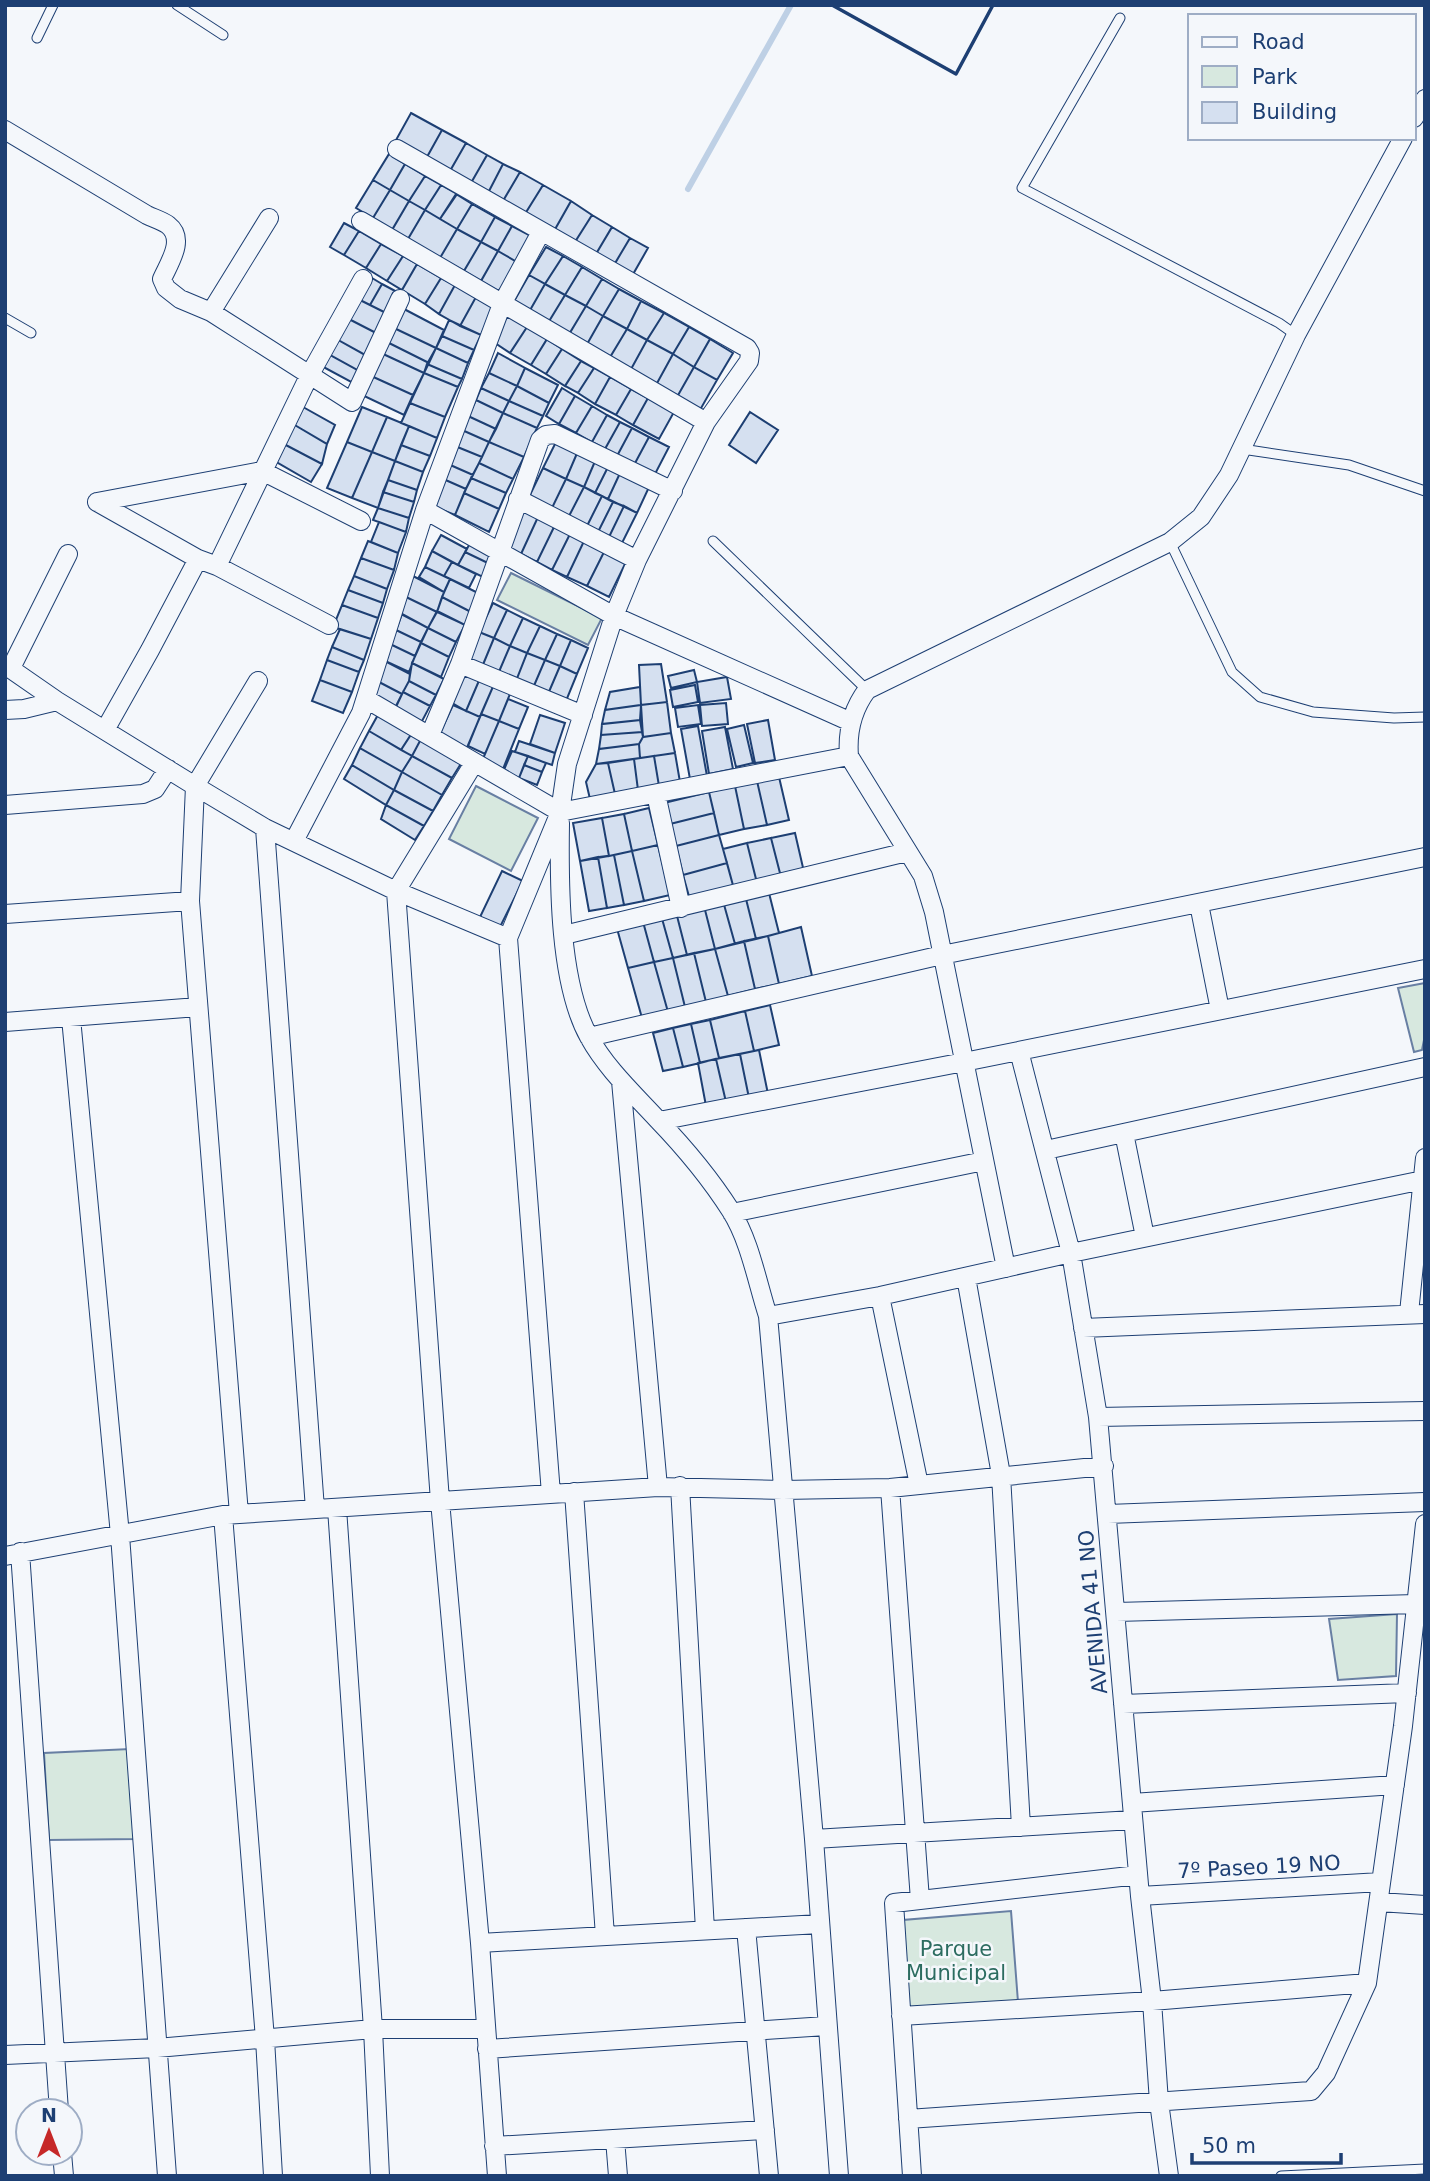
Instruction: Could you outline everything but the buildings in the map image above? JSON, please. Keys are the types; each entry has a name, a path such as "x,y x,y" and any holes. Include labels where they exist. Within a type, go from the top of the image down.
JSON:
{"street":[{"path":"1416,115 1425,99"},
{"path":"5,130 169,226 176,236 175,251 162,279 166,288 180,299 211,312 352,402 400,299"},
{"path":"1006,1268 934,912 923,876 849,756 848,739 858,702 867,690 1170,542 1200,517 1229,475 1296,335 1402,140"},
{"path":"397,149 747,348 750,353 749,361 706,422 637,560 614,616 567,764 560,812 559,883 570,985 589,1037 621,1081 701,1169 732,1213 747,1249 768,1316 814,1839 839,2176"},
{"path":"211,312 269,218"},
{"path":"361,221 706,422"},
{"path":"294,841 361,713 425,510 502,304 541,232"},
{"path":"217,566 309,376 363,279"},
{"path":"430,735 460,664 540,440 546,435 555,434 673,491"},
{"path":"329,625 217,566 198,559 97,502 262,471 361,522"},
{"path":"519,499 637,560"},
{"path":"425,510 614,616 851,722"},
{"path":"68,554 8,667 57,701 265,828 396,891 508,938"},
{"path":"105,730 198,559"},
{"path":"460,664 583,715"},
{"path":"258,681 195,786 190,901 273,2176"},
{"path":"366,699 560,812 849,756"},
{"path":"5,710 24,709 57,701"},
{"path":"474,763 396,891 440,1501 480,1943 497,2176"},
{"path":"5,805 143,794 155,789 168,769"},
{"path":"656,794 681,908"},
{"path":"551,1494 508,938 560,812"},
{"path":"265,828 315,1509"},
{"path":"564,935 907,852"},
{"path":"589,1037 942,955 1425,857"},
{"path":"5,914 190,901"},
{"path":"1199,904 1220,1010"},
{"path":"659,1121 1425,969"},
{"path":"5,1022 198,1007"},
{"path":"71,1018 120,1535 167,2176"},
{"name":"AVENIDA 41 NO","path":"1020,1051 1071,1253 1098,1418 1159,2102 1169,2176"},
{"path":"1046,1150 1425,1067"},
{"path":"621,1081 658,1487"},
{"path":"1125,1133 1145,1237"},
{"path":"1083,1328 1417,1314 1425,1158"},
{"path":"732,1213 984,1161"},
{"path":"768,1316 880,1296 1145,1237 1423,1180"},
{"path":"966,1277 1001,1475 1021,1827"},
{"path":"880,1296 919,1485"},
{"path":"1098,1418 1425,1411"},
{"path":"58,2097 13,1554 231,1514 680,1486 783,1490 890,1488 1104,1466"},
{"path":"680,1486 705,1930"},
{"path":"890,1488 920,1900"},
{"path":"574,1492 605,1936"},
{"path":"1108,1514 1425,1502"},
{"path":"337,1508 373,2029 380,2176"},
{"path":"908,2119 1311,2091 1326,2073 1367,1983 1395,1785 1425,1524"},
{"path":"1116,1612 1416,1604"},
{"path":"1124,1704 1406,1693"},
{"path":"814,1839 1021,1827 1133,1812 1395,1785"},
{"path":"912,2176 894,1903 1138,1875"},
{"name":"7º Paseo 19 NO","path":"1140,1896 1381,1882"},
{"path":"1379,1902 1425,1905"},
{"path":"480,1943 820,1924"},
{"path":"746,1928 769,2176"},
{"path":"901,2016 1152,2001 1367,1983"},
{"path":"487,2049 826,2026"},
{"path":"5,2055 157,2048 373,2029 486,2029"},
{"path":"494,2146 765,2130"},
{"path":"615,2139 618,2176"}],"lane":[{"path":"37,38 53,5"},
{"path":"177,5 223,35"},
{"path":"1120,19 1022,188 1279,323 1296,335"},
{"path":"5,318 31,332"},
{"path":"1242,449 1349,465 1425,491"},
{"path":"713,541 867,690"},
{"path":"1170,542 1233,672 1260,698 1313,712 1394,718 1425,717"},
{"path":"1282,2176 1425,2169"}],"green space":[{"path":"511,573 602,618 588,645 497,600"},
{"path":"476,786 538,818 511,871 449,839"},
{"path":"1425,983 1425,1035 1422,1050 1414,1052 1398,988"},
{"path":"1397,1614 1396,1676 1338,1680 1329,1619"},
{"path":"130,1749 137,1839 49,1840 44,1753"},
{"name":"Parque Municipal","path":"1011,1911 1018,2002 909,2009 903,1920"}],"waterway":[{"path":"688,189 791,5"}],"wall":[{"path":"832,5 956,74 993,5"}]}
